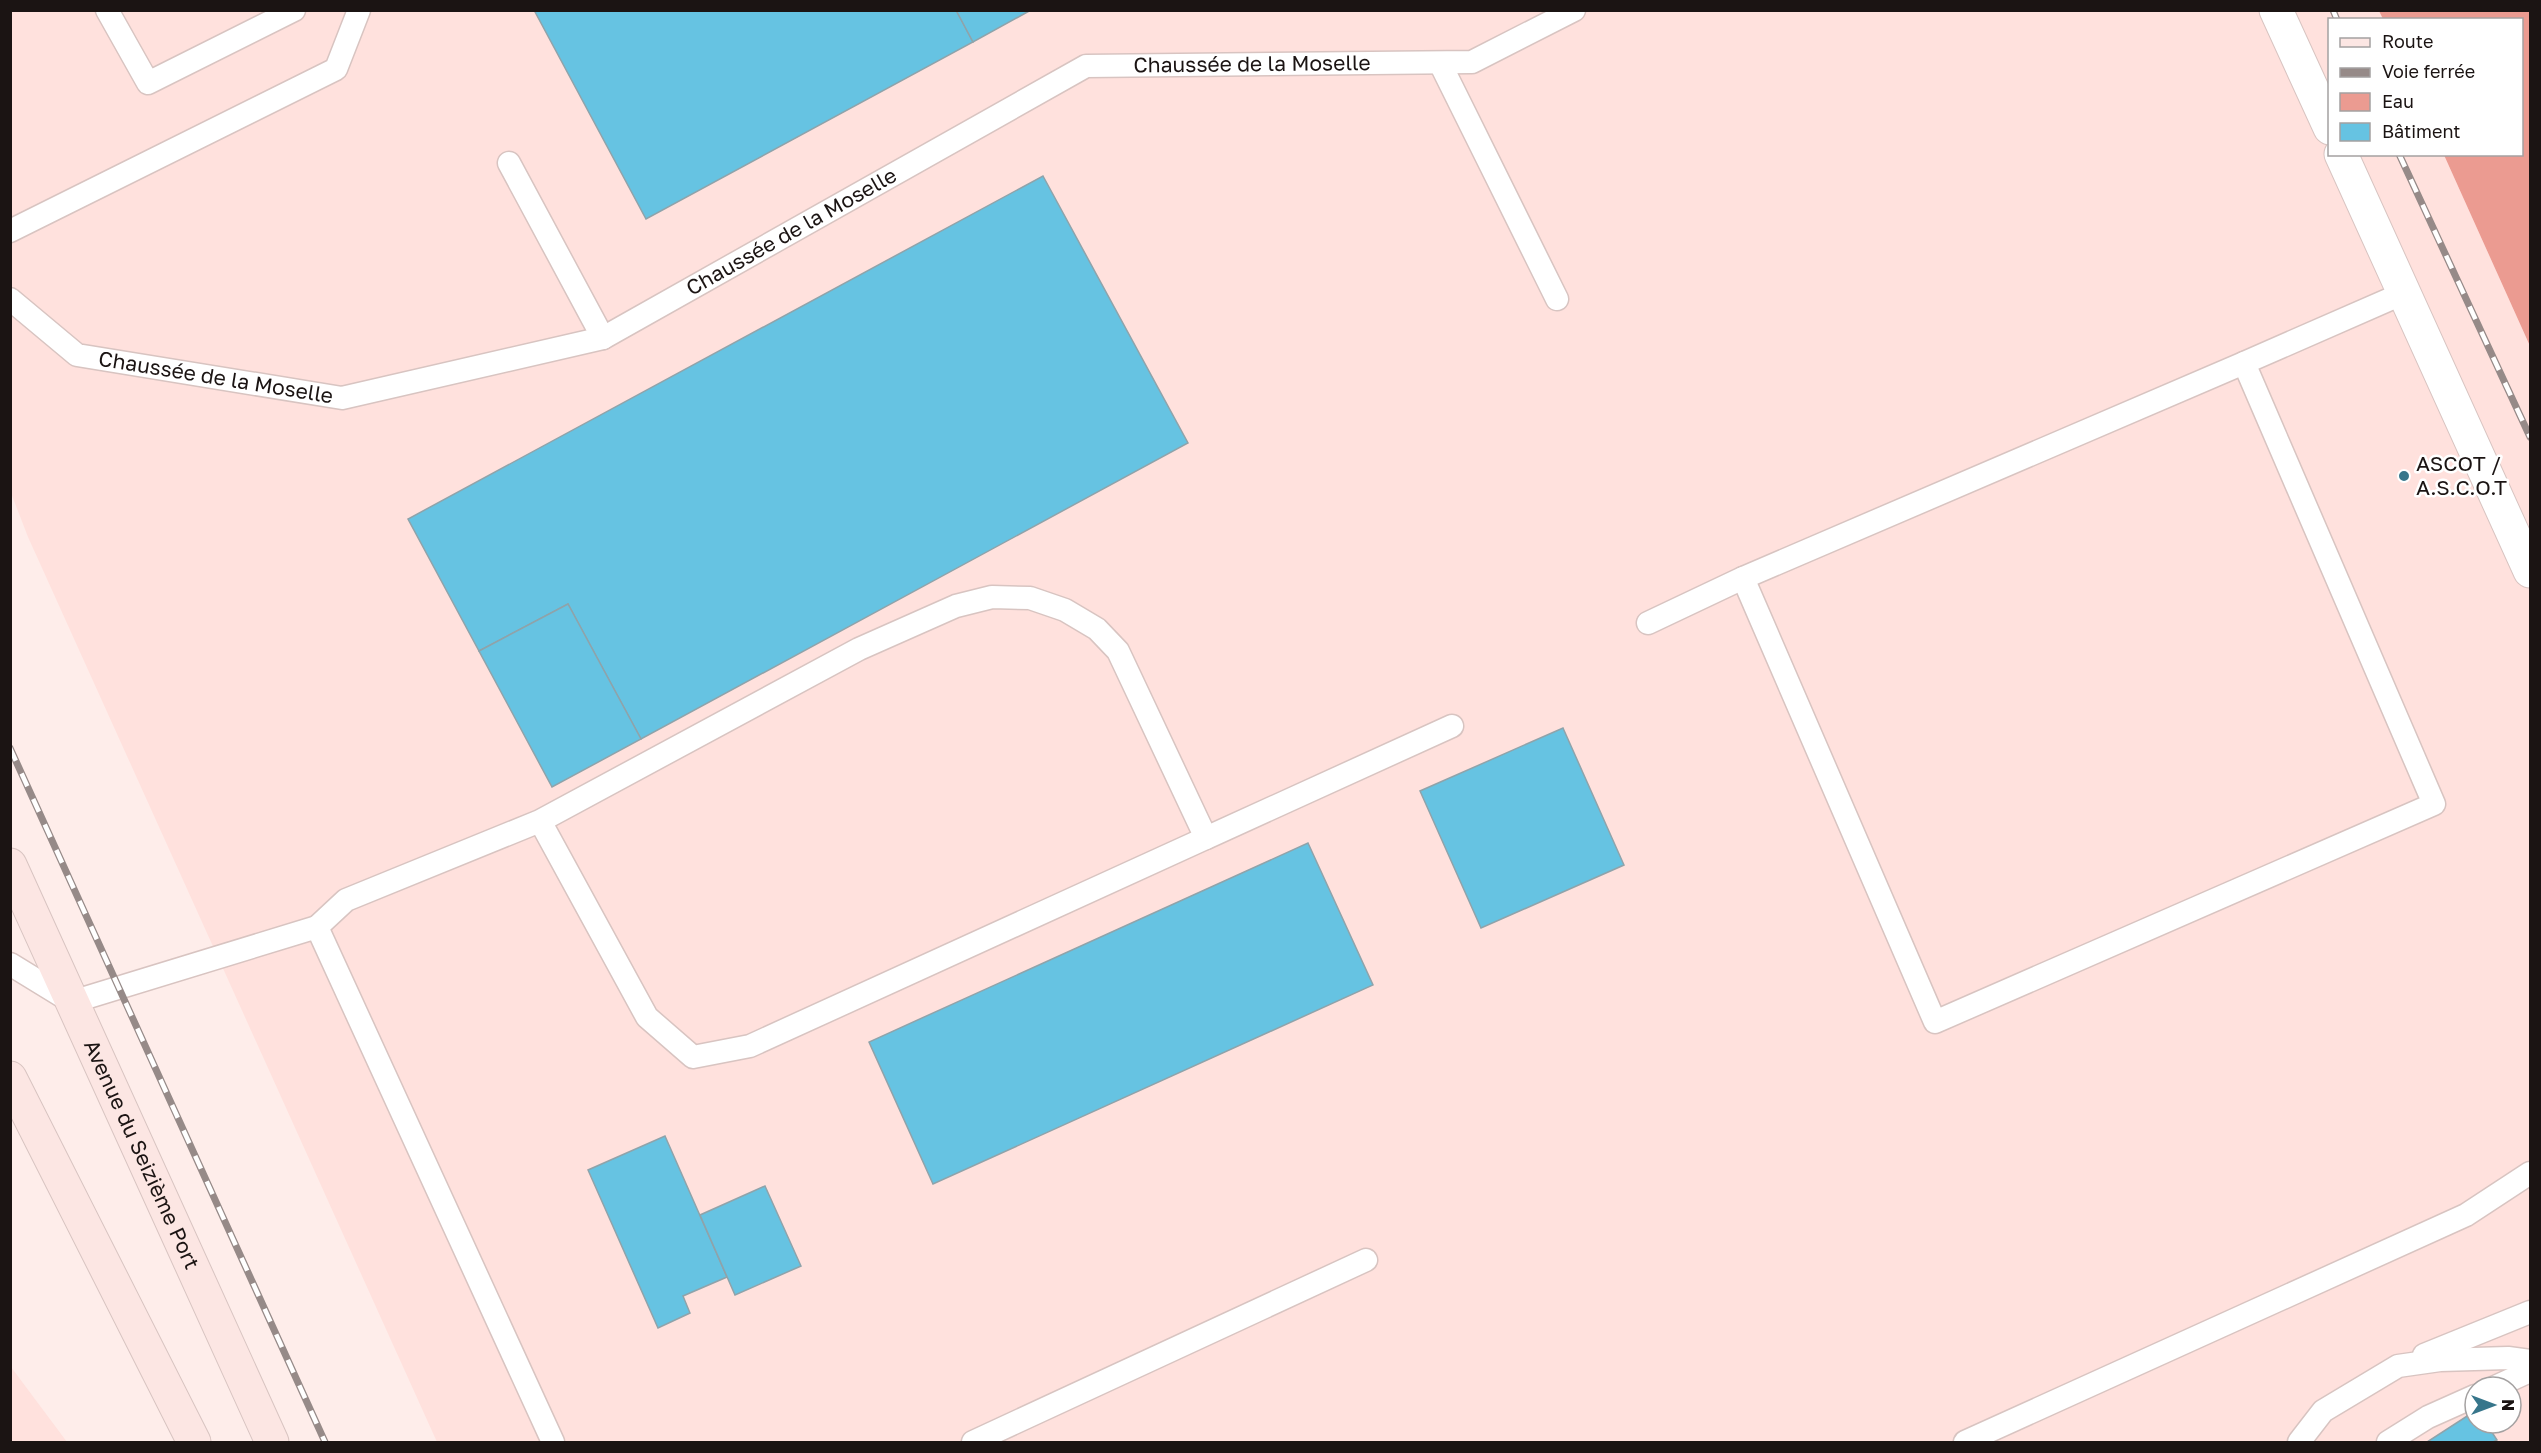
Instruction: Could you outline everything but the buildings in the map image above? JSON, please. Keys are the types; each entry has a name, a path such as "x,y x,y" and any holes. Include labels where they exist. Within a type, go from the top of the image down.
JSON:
{"main road":[{"name":"Avenue du Seizième Port","path":"10,865 272,1443"},
{"path":"10,1078 194,1443"}],"street":[{"path":"2276,10 2328,124"},
{"path":"2343,156 2530,571"}],"lane":[{"path":"107,10 148,83 294,10"},
{"path":"10,231 336,69 359,10"},
{"name":"Chaussée de la Moselle","path":"10,299 77,355 342,398 603,338 1086,66 1472,62 1574,10"},
{"path":"1440,63 1557,299"},
{"path":"509,164 603,338"},
{"path":"1648,623 1743,578 2404,293"},
{"path":"1743,578 1935,1022 2434,804 2244,363"},
{"path":"10,964 72,1002 317,927 346,900 540,822 859,649 956,606 992,597 1030,597 1065,610 1097,629 1118,651 1206,838"},
{"path":"540,822 647,1017 693,1057 750,1046 1452,726"},
{"path":"317,927 553,1443"},
{"path":"1965,1443 2466,1215 2530,1173"},
{"path":"973,1443 1366,1260"},
{"path":"2299,1443 2323,1411 2398,1366 2530,1312"},
{"path":"2398,1366 2440,1360 2508,1358 2530,1361"},
{"path":"2388,1443 2428,1418 2463,1402"}],"shaded area":[{"path":"11,11 2379,11 2382,18 2328,18 2328,156 2444,156 2530,346 2530,1442 437,1442 28,537 11,493"},
{"path":"11,1367 67,1442 11,1442"}],"water":[{"path":"2379,11 2530,11 2530,346 2444,156 2523,156 2523,18 2382,18"}],"railway":[{"path":"2333,10 2336,18"},
{"path":"2400,156 2530,437"},
{"path":"10,748 325,1442"}],"place":[{"name":"ASCOT / A.S.C.O.T","path":"2404,476"}]}
